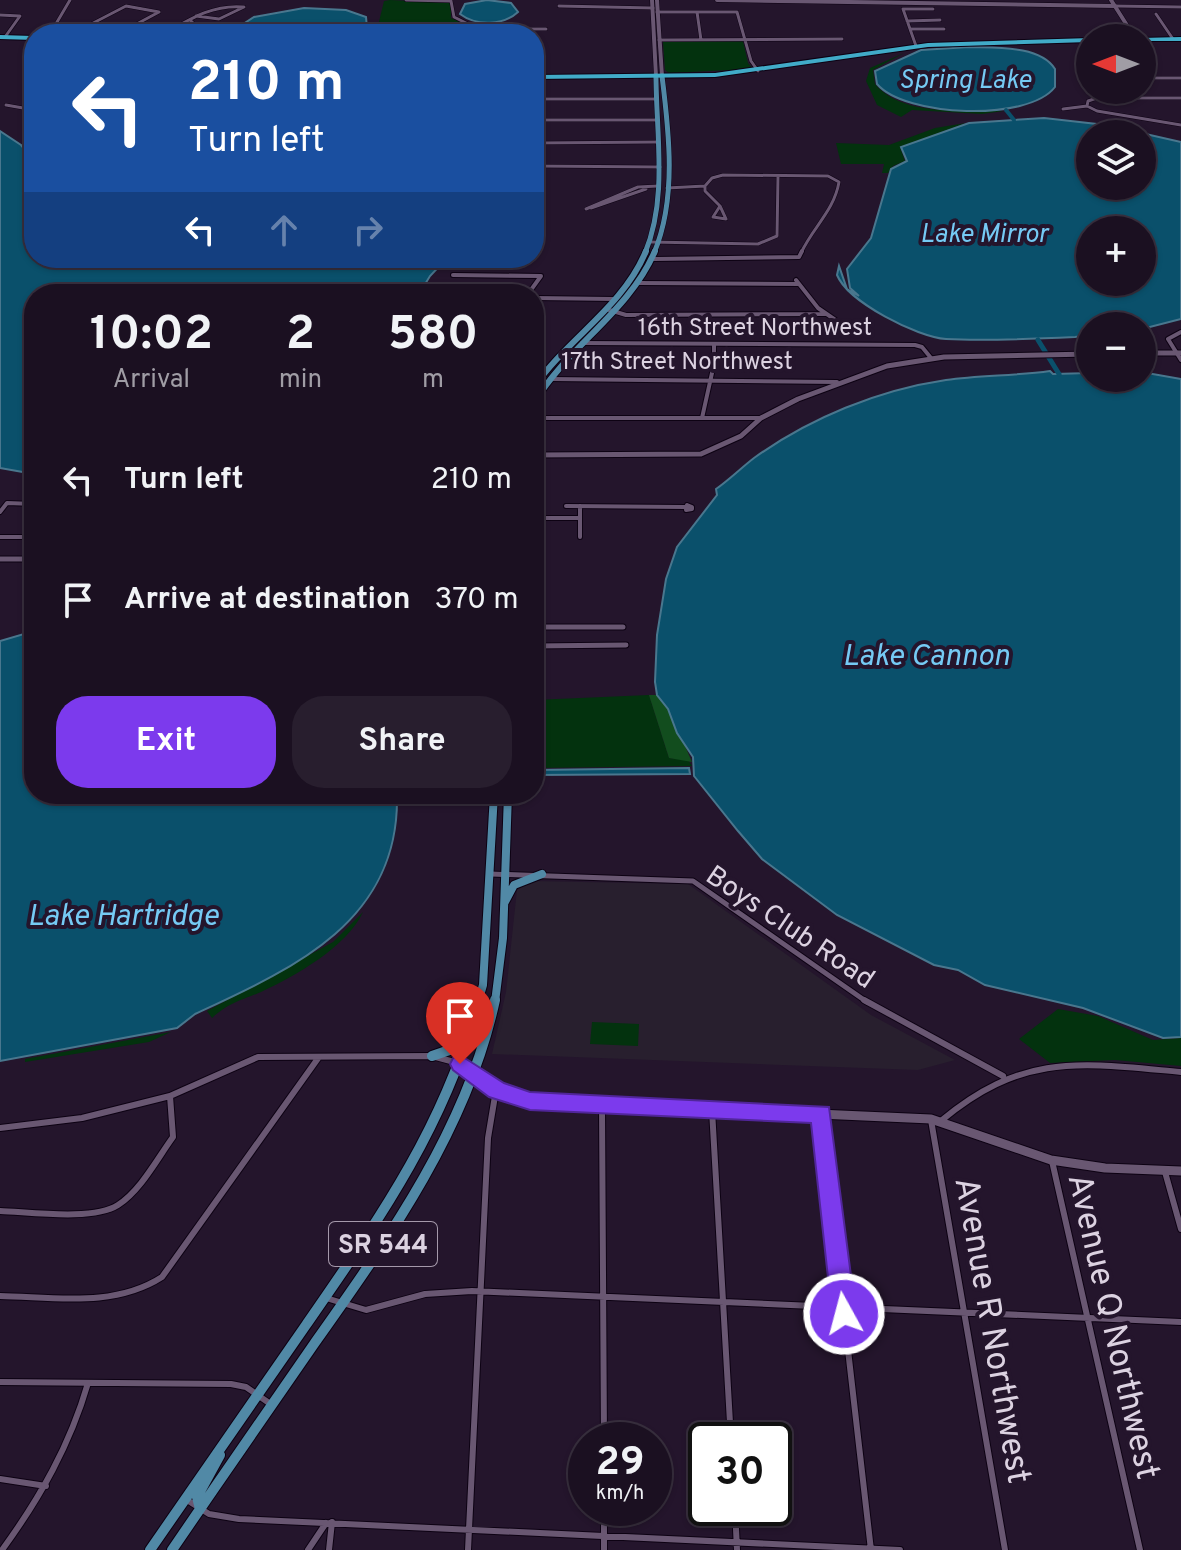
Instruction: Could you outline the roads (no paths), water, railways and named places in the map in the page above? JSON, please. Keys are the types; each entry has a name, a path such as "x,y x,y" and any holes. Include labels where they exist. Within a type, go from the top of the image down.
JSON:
{"highway":[{"path":"2,37 24,38"},
{"path":"1156,39 1181,39"},
{"path":"544,78 732,76 916,46 1076,40"},
{"path":"732,76 802,65"},
{"path":"544,78 659,77 757,71"}],"main road":[{"path":"639,283 649,242 660,167 656,99 659,77"},
{"path":"544,374 573,342 639,283 654,259 667,188 666,120 659,77"},
{"path":"658,120 666,120"},
{"path":"659,142 667,142"},
{"path":"658,185 667,188"},
{"path":"658,185 665,199"},
{"path":"544,387 610,310 643,262"},
{"name":"SR 544","path":"150,1550 394,1198 436,1120 467,1044 484,978 494,804"},
{"name":"SR 544","path":"172,1550 341,1305 439,1150 474,1071 491,1022 501,958 508,804"},
{"path":"503,907 513,886 542,874"},
{"path":"432,1056 467,1044"},
{"path":"200,1509 197,1497 226,1440"}],"street":[{"path":"56,24 70,0"},
{"path":"406,0 451,1 454,17 464,24"},
{"path":"655,0 653,8 659,77"},
{"path":"655,0 659,77"},
{"path":"717,0 1181,7"},
{"path":"964,0 967,6"},
{"path":"1009,0 1012,6"},
{"path":"1111,0 1126,24"},
{"path":"94,24 133,6 159,12 137,24"},
{"path":"559,6 653,8"},
{"path":"194,24 189,20 196,16 213,7 244,7 219,19 196,16"},
{"path":"916,46 903,9 934,11"},
{"path":"657,12 737,12 751,61 757,71"},
{"path":"697,12 701,40"},
{"path":"1156,14 1173,39"},
{"path":"0,15 19,15 2,37"},
{"path":"907,21 940,20"},
{"path":"911,29 944,29"},
{"path":"659,40 842,39"},
{"path":"1156,78 1181,78"},
{"path":"1087,106 1089,100 1097,98 1181,98"},
{"path":"544,99 656,99"},
{"path":"6,105 24,109"},
{"path":"1063,109 1087,106 1097,111 1181,125"},
{"path":"544,120 658,120"},
{"path":"544,143 659,142"},
{"path":"544,166 660,167"},
{"path":"654,259 799,257 810,233 825,219 837,194 838,180 831,176 720,175 705,189"},
{"path":"649,242 771,241 777,236 778,176"},
{"path":"658,185 637,191 586,209 638,187 658,185"},
{"path":"667,188 705,189 720,206"},
{"path":"453,275 541,276 535,284"},
{"path":"639,283 797,282 825,314 850,330"},
{"path":"544,299 615,300"},
{"path":"610,310 626,315 825,314"},
{"path":"1180,356 1168,339 1181,332"},
{"name":"16th Street Northwest","path":"573,342 915,345 922,347 931,358"},
{"path":"702,418 702,399 712,380 714,345"},
{"path":"1156,354 1180,356"},
{"path":"544,455 697,454 725,444 761,418 837,382 931,358 1076,355"},
{"name":"17th Street Northwest","path":"544,378 837,382"},
{"name":"17th Street Northwest","path":"813,380 820,388"},
{"path":"544,418 761,418"},
{"path":"0,512 5,504 24,504"},
{"path":"566,506 685,507"},
{"path":"580,506 580,537"},
{"path":"544,518 580,518"},
{"path":"0,537 24,537"},
{"path":"0,559 24,559"},
{"path":"544,627 623,627"},
{"path":"544,646 626,645"},
{"name":"Boys Club Road","path":"491,874 693,881 877,1009 1003,1076"},
{"path":"0,1296 123,1296 150,1288 162,1277 320,1056"},
{"path":"0,1128 82,1118 170,1096 201,1084 247,1059 432,1056 460,1064 474,1071 496,1090 530,1101 942,1120 1051,1160 1105,1168 1181,1171"},
{"path":"942,1120 983,1086 1003,1076 1067,1066 1181,1072"},
{"path":"468,1550 489,1124 496,1090"},
{"path":"0,1211 91,1213 122,1202 170,1142 174,1128 170,1096"},
{"path":"602,1105 604,1422"},
{"path":"712,1109 730,1422"},
{"path":"821,1114 870,1549"},
{"name":"Avenue R Northwest","path":"931,1119 1005,1550"},
{"name":"Avenue Q Northwest","path":"1051,1160 1140,1550"},
{"path":"1165,1170 1181,1229"},
{"path":"326,1298 366,1310 425,1294 481,1291 1181,1322"},
{"path":"0,1382 231,1384 258,1395 272,1405"},
{"path":"2,1550 46,1486 72,1438 88,1383"},
{"path":"0,1479 46,1486"},
{"path":"185,1499 209,1514 239,1519 604,1536 737,1546 900,1550"},
{"path":"308,1550 329,1522"},
{"path":"329,1522 329,1550"},
{"path":"604,1526 604,1550"},
{"path":"736,1526 737,1546"}],"water":[{"path":"487,0 511,3 518,12 505,20 489,23 474,21 460,14 465,4"},
{"path":"304,8 346,10 366,17 367,24 243,24 254,17"},
{"name":"Spring Lake","path":"969,47 1016,49 1039,56 1055,69 1055,87 1041,98 1020,106 966,111 913,103 892,95 877,84 875,71 921,50"},
{"name":"Lake Mirror","path":"1044,118 1076,122 1076,200 1156,200 1156,136 1181,142 1181,319 1156,325 1156,312 1076,312 1076,337 946,339 918,332 869,307 848,289 859,296 850,288 847,269 871,238 891,169 907,161 901,147 969,123"},
{"path":"0,131 24,149 24,268 438,268 425,284 24,284 24,472 0,468"},
{"path":"839,266 847,289 837,275"},
{"name":"Lake Cannon","path":"1050,371 1053,374 1076,373 1076,392 1156,392 1156,375 1181,379 1181,1037 1163,1038 1083,1008 985,985 958,970 934,965 837,915 762,859 738,831 694,776 693,757 677,733 668,709 657,695 657,635 666,579 677,547 717,495 716,489 754,458 821,418 895,391 946,380"},
{"name":"Lake Hartridge","path":"24,634 24,804 397,804 392,843 379,879 359,910 302,959 195,1014 177,1028 0,1061 0,641"},
{"path":"689,768 690,774 544,775 544,770"}],"waterway":[{"path":"1006,110 1014,120"},
{"path":"1038,340 1059,374"}]}
